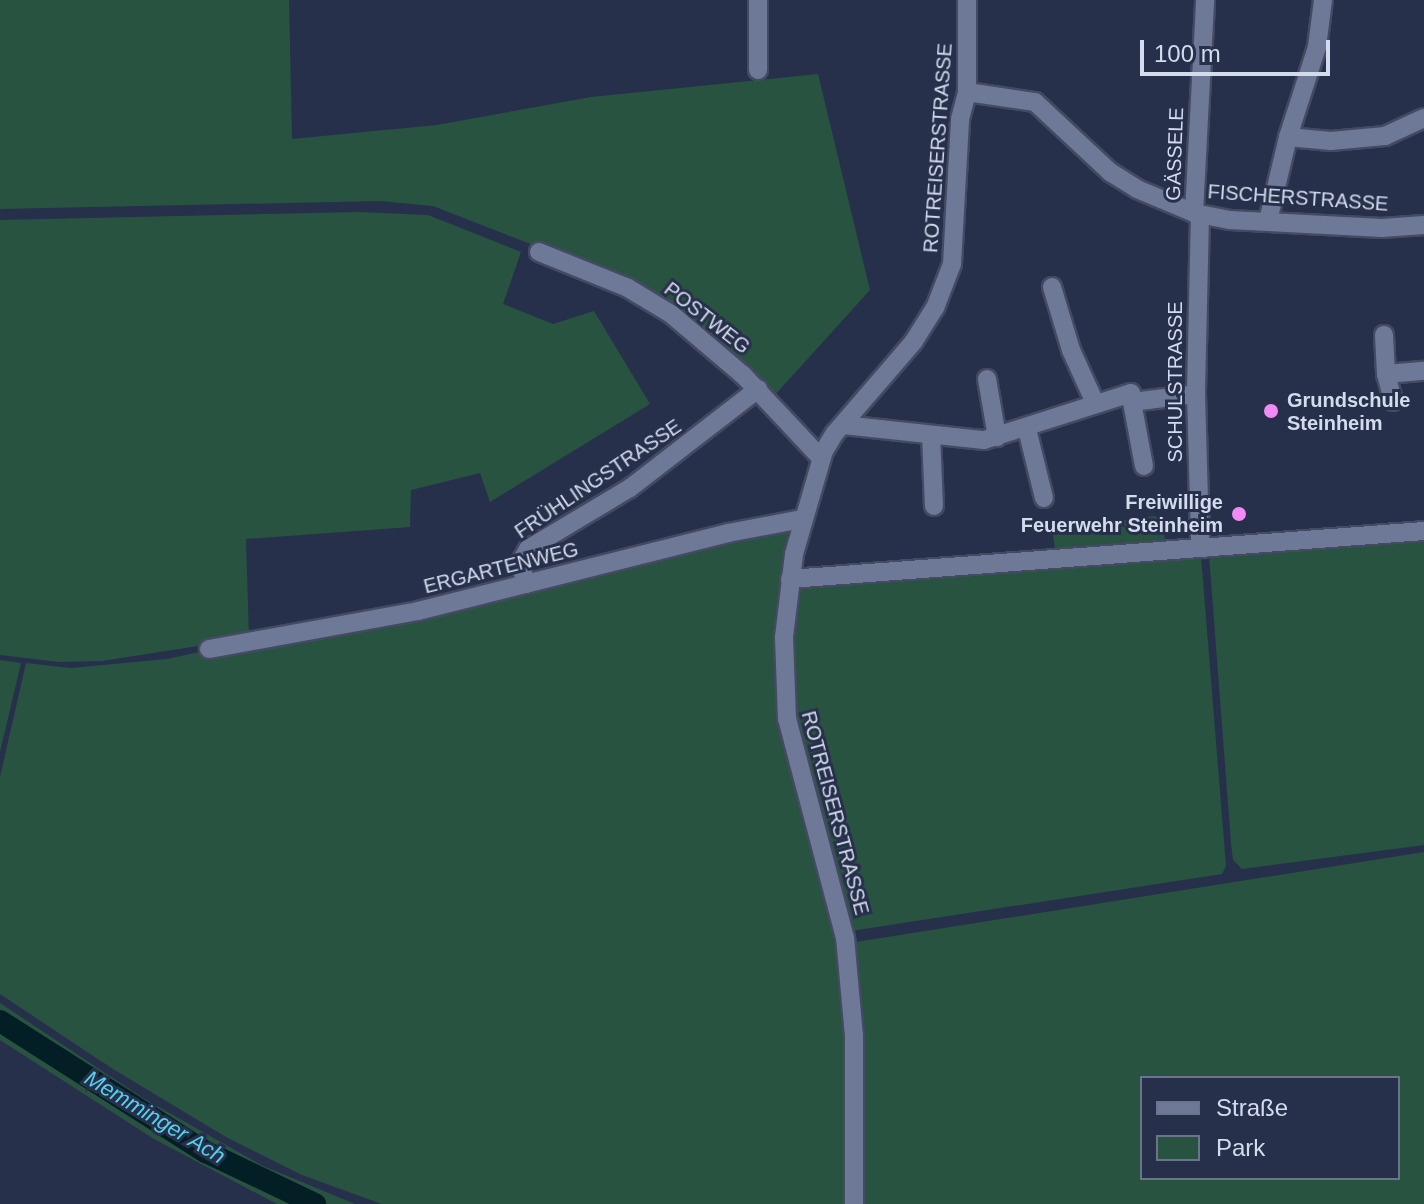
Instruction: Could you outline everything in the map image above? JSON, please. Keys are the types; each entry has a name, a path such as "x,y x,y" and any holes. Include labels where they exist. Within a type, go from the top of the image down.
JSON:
{"street":[{"path":"758,0 758,70"},
{"name":"ROTREISERSTRASSE","path":"854,1204 855,1083 845,938 792,746 784,700 784,637 790,579 802,519 821,458 843,425 914,341 952,264 958,200 960,119 967,92 967,0"},
{"name":"GÄSSELE","path":"1197,214 1205,0"},
{"path":"1268,221 1288,137 1317,47 1323,0"},
{"name":"FISCHERSTRASSE","path":"967,92 1035,102 1110,172 1137,189 1197,214 1382,228 1424,225"},
{"path":"1288,137 1331,141 1385,136 1424,118"},
{"name":"SCHULSTRASSE","path":"1197,214 1196,394 1200,538 1204,548"},
{"name":"POSTWEG","path":"539,252 651,301 715,349 758,389 821,458"},
{"path":"1052,287 1071,350 1095,403"},
{"path":"1384,335 1386,374 1393,401"},
{"path":"1386,374 1424,371"},
{"path":"987,379 997,437"},
{"name":"FRÜHLINGSTRASSE","path":"526,584 520,563 528,549 630,488 758,389"},
{"path":"843,425 984,440 1027,429 1131,393 1144,466"},
{"path":"1132,402 1196,394"},
{"path":"1027,429 1044,498"},
{"path":"931,435 934,506"},
{"name":"ERGARTENWEG","path":"209,649 393,616 728,533 802,519"},
{"path":"790,579 1424,531"}],"green space":[{"path":"0,0 289,0 292,139 437,125 591,97 818,74 870,290 774,396 747,370 561,256 433,206 380,201 0,209"},
{"path":"359,212 428,215 521,252 503,304 553,324 594,311 650,404 490,502 480,473 411,490 410,527 246,539 249,638 102,661 59,662 0,655 0,220"},
{"path":"1154,516 1162,519 1165,542 1056,556 1052,528"},
{"path":"793,530 779,631 844,981 848,1204 382,1204 302,1175 226,1137 113,1069 0,994 0,777 26,663 71,668 167,659 725,537"},
{"path":"1424,536 1424,845 1242,869 1233,860 1231,843 1209,555"},
{"path":"1201,556 1226,866 1222,874 851,931 797,743 788,672 798,590 806,585"},
{"path":"0,660 21,663 0,752"},
{"path":"1424,852 1424,1204 860,1204 856,942"},
{"path":"0,1003 143,1098 217,1140 263,1166 355,1204 277,1204 154,1139 0,1040"}],"waterway":[{"name":"Memminger Ach","path":"0,1021 206,1152 315,1204"}],"place":[{"name":"Grundschule Steinheim","path":"1271,411"},
{"name":"Freiwillige Feuerwehr Steinheim","path":"1239,514"}]}
